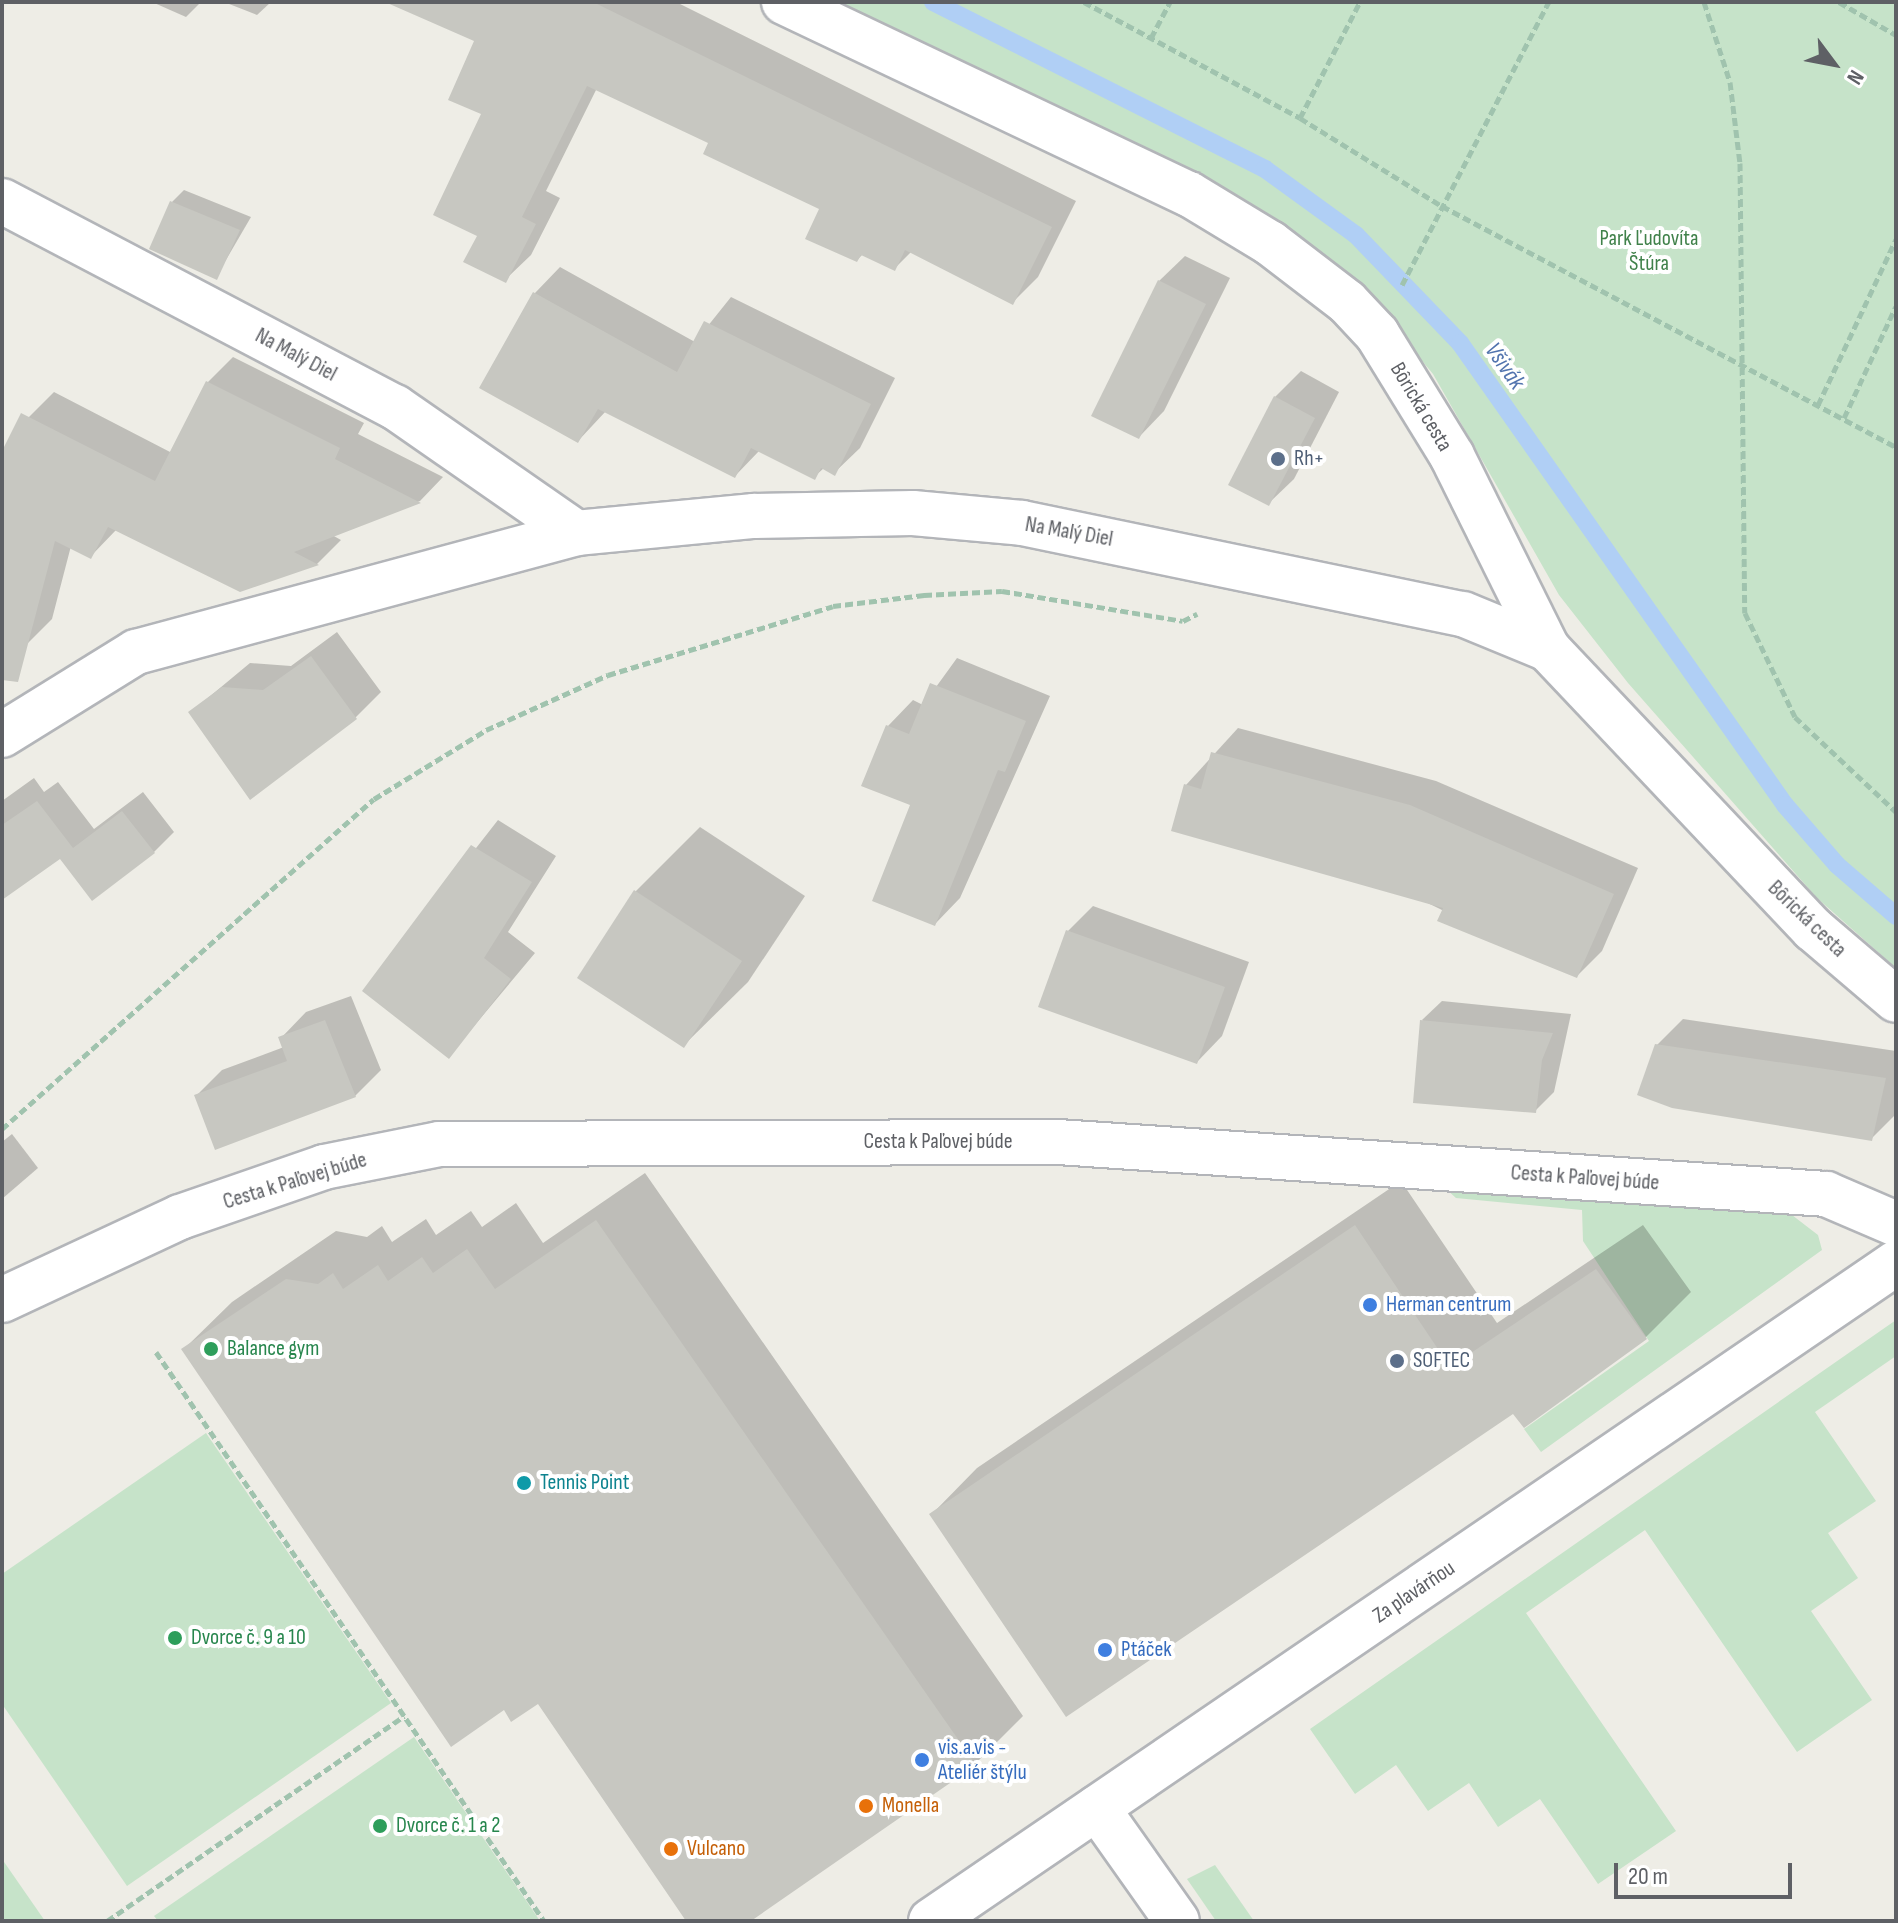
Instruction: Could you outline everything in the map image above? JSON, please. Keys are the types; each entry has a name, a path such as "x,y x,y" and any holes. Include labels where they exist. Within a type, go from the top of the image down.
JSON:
{"street":[{"name":"Bôrická cesta","path":"784,2 1189,194 1270,243 1347,302 1377,334 1452,456 1548,649 1813,929 1896,1000"},
{"name":"Na Malý Diel","path":"2,201 395,407 576,533"},
{"name":"Na Malý Diel","path":"2,735 136,652 576,533 754,516 913,513 1022,523 1234,562 1463,614 1548,649"},
{"name":"Cesta k Paľovej búde","path":"2,1300 180,1217 324,1167 439,1144 1058,1142 1826,1194 1896,1224"},
{"name":"Za plavárňou","path":"931,1921 1896,1263"},
{"path":"1097,1808 1177,1921"}],"path":[{"path":"1084,2 1300,118 1442,206 1743,362 1896,447"},
{"path":"1151,38 1170,2"},
{"path":"1300,118 1360,2"},
{"path":"1411,268 1549,2"},
{"path":"1704,2 1730,82 1740,163 1745,613 1795,717 1896,812"},
{"path":"1839,2 1896,35"},
{"path":"1818,405 1896,239"},
{"path":"1844,418 1896,306"},
{"path":"2,1129 374,799 486,730 608,675 833,606 1002,591 1183,621 1221,602 1234,562"},
{"path":"156,1352 544,1921"},
{"path":"107,1921 404,1716"}],"green space":[{"name":"Park Ľudovíta Štúra","path":"837,2 1896,2 1896,968 1817,898 1628,683 1559,595 1433,374 1360,286 1286,227 1189,168"},
{"path":"1446,1189 1722,1202 1792,1215 1818,1235 1822,1250 1541,1452 1524,1429 1649,1341 1583,1241 1582,1210 1456,1198"},
{"path":"1896,1320 1896,1356 1815,1412 1876,1501 1828,1533 1858,1578 1811,1611 1872,1700 1797,1752 1645,1530 1526,1613 1676,1831 1598,1884 1540,1799 1498,1827 1469,1783 1428,1811 1396,1765 1355,1794 1310,1729"},
{"name":"Dvorce č. 9 a 10","path":"206,1433 391,1703 127,1886 2,1704 2,1574"},
{"name":"Dvorce č. 1 a 2","path":"414,1737 540,1921 158,1921 154,1916"},
{"path":"2,1859 45,1921 2,1921"},
{"path":"1215,1865 1254,1921 1216,1921 1187,1879"}],"building":[{"path":"385,2 593,2 1052,227 1013,305 905,250 895,271 861,255 857,262 805,239 819,209 703,154 708,143 587,86 522,217 536,224 506,283 463,262 477,236 433,215 481,114 448,100 474,41"},
{"path":"170,201 240,230 217,280 149,249"},
{"path":"1158,280 1206,304 1139,439 1091,416"},
{"path":"533,292 677,372 704,321 871,404 835,476 821,468 815,480 751,448 735,478 598,409 578,443 479,388"},
{"path":"206,381 340,448 335,459 421,503 294,552 319,565 240,592 108,527 91,559 55,541 18,682 2,680 2,451 21,413 155,481"},
{"path":"1274,396 1315,418 1269,506 1228,485"},
{"path":"311,656 357,719 250,800 188,712 222,687 263,690"},
{"path":"930,683 1026,721 1005,772 998,770 935,926 872,901 910,805 861,786 886,725 909,734"},
{"path":"1211,752 1410,805 1614,894 1577,978 1437,921 1443,908 1171,831 1184,784 1201,789"},
{"path":"37,801 73,848 122,811 155,853 92,901 60,859 2,900 2,825"},
{"path":"471,845 532,882 484,958 511,979 449,1059 362,991"},
{"path":"634,890 742,961 684,1048 577,978"},
{"path":"1066,930 1225,987 1197,1064 1038,1007"},
{"path":"325,1020 356,1097 215,1150 194,1095 287,1061 278,1037"},
{"path":"1420,1020 1553,1033 1542,1060 1536,1113 1413,1103"},
{"path":"1655,1044 1886,1078 1872,1141 1672,1108 1637,1095"},
{"path":"596,1220 976,1765 751,1921 686,1921 538,1704 511,1722 504,1710 451,1747 181,1349 286,1279 318,1284 333,1273 343,1289 378,1265 388,1281 422,1257 433,1273 467,1249 495,1289"},
{"path":"1355,1225 1450,1367 1596,1269 1647,1339 1524,1428 1513,1414 1066,1717 929,1514"}],"waterway":[{"name":"Všivák","path":"933,2 1265,169 1356,235 1460,343 1785,805 1837,865 1896,916"}],"place":[{"name":"Rh+","path":"1278,459"},
{"name":"Herman centrum","path":"1370,1305"},
{"name":"Balance gym","path":"211,1349"},
{"name":"SOFTEC","path":"1397,1361"},
{"name":"Tennis Point","path":"524,1483"},
{"name":"Dvorce č. 9 a 10","path":"175,1638"},
{"name":"Ptáček","path":"1105,1650"},
{"name":"vis.a.vis - Ateliér štýlu","path":"922,1760"},
{"name":"Monella","path":"866,1806"},
{"name":"Dvorce č. 1 a 2","path":"380,1826"},
{"name":"Vulcano","path":"671,1849"}]}
